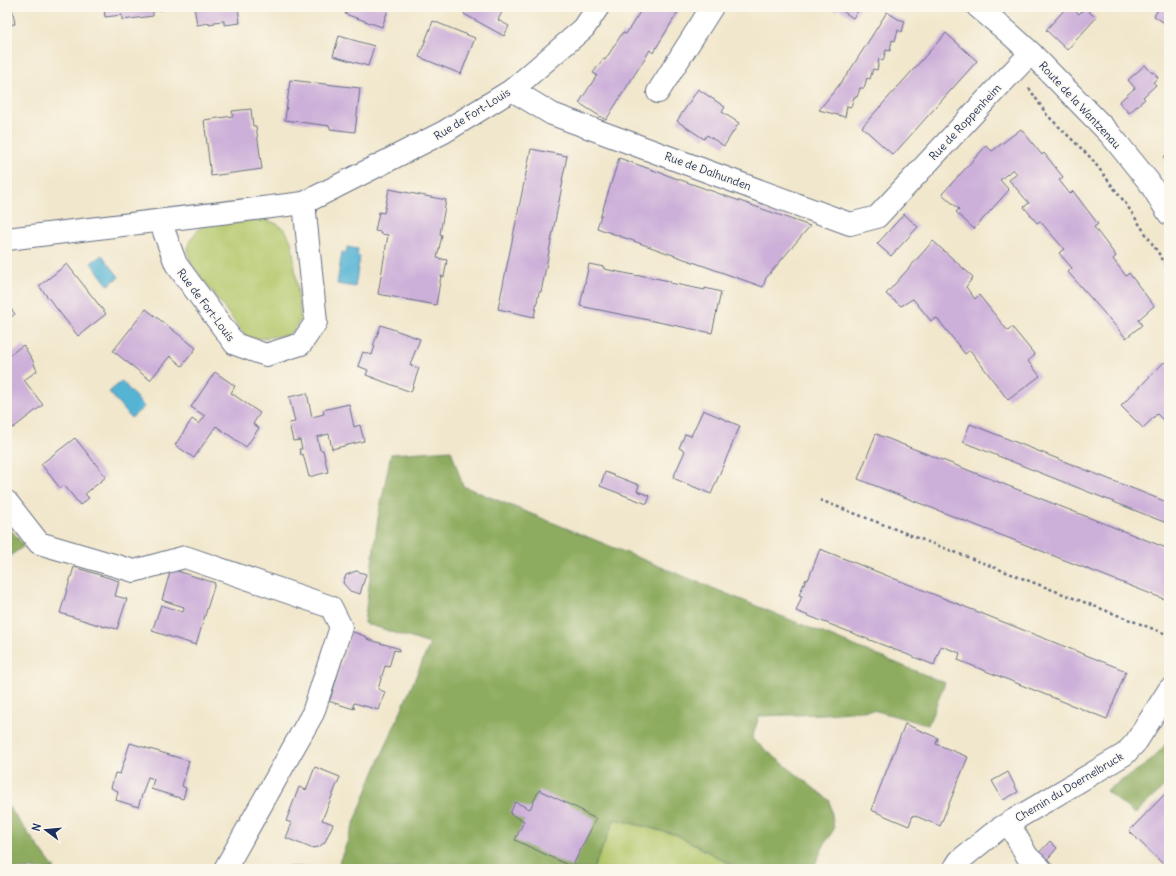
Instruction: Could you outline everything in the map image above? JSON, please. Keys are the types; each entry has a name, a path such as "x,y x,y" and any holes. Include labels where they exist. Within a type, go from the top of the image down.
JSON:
{"street":[{"name":"Rue de Fort-Louis","path":"7,239 304,203 444,132 512,90 584,28 598,7"},
{"path":"658,92 712,7"},
{"name":"Route de la Wantzenau","path":"978,7 1031,53 1110,134 1149,182 1169,214"},
{"name":"Rue de Roppenheim","path":"900,192 1000,84 1031,53"},
{"name":"Rue de Dalhunden","path":"512,90 552,114 850,224 877,217 900,192"},
{"name":"Rue de Fort-Louis","path":"160,221 176,264 235,344 266,355 301,344 316,322 304,203"},
{"path":"7,502 39,543 134,571 185,557 331,607 341,627 313,712 225,869"},
{"name":"Chemin du Doernelbruck","path":"954,869 960,860 997,830 1125,754 1136,742 1169,690"},
{"path":"1009,823 1027,856 1041,869"}],"path":[{"path":"1031,53 1026,84 1047,115 1091,158 1126,204 1169,268"},
{"path":"820,500 1169,635"}],"green space":[{"path":"264,219 277,224 286,231 292,244 301,319 294,330 288,335 256,339 246,336 241,330 191,264 188,253 189,242 196,232 204,225"},
{"path":"451,450 463,486 945,683 928,725 873,710 825,714 759,716 752,739 830,801 834,829 824,845 813,869 739,869 677,835 615,819 593,869 287,869 287,867 337,868 370,782 430,644 364,623 378,518 391,454"},
{"path":"7,525 24,546 7,558"},
{"path":"1169,739 1169,782 1135,814 1106,791 1145,765 1162,749"},
{"path":"7,805 55,869 7,869"},
{"path":"615,819 677,835 739,869 593,869"}],"water":[{"path":"347,247 358,249 357,255 360,256 355,287 337,284 342,252 346,253"},
{"path":"102,255 119,277 108,285 91,263"},
{"path":"122,381 144,407 131,418 109,392"}],"building":[{"path":"7,7 12,7 15,24 7,25"},
{"path":"104,7 169,7 169,9 153,11 153,16 122,20 122,15 105,17"},
{"path":"194,7 238,7 240,23 224,25 224,21 214,22 214,24 209,25 209,23 197,25"},
{"path":"348,7 389,7 382,27 345,14"},
{"path":"468,7 498,7 503,10 498,20 509,26 504,36 464,14"},
{"path":"643,7 681,7 653,53 650,50 606,120 579,103 597,75 593,73 603,59 605,60 623,32 626,34"},
{"path":"829,7 864,7 862,9 860,8 853,18 838,8 836,11"},
{"path":"1067,7 1070,7 1079,14 1085,8 1096,18 1067,50 1046,30"},
{"path":"1160,7 1169,7 1169,26 1154,16"},
{"path":"887,12 898,19 905,21 902,32 898,30 895,41 892,40 890,51 886,50 883,61 879,59 877,70 873,69 870,79 867,78 864,88 860,88 857,97 854,97 851,107 847,106 845,117 819,110 847,75"},
{"path":"433,21 475,38 461,74 419,57"},
{"path":"946,33 977,61 893,155 862,127"},
{"path":"339,36 374,46 368,66 333,56"},
{"path":"1145,65 1152,73 1154,72 1158,78 1153,82 1156,85 1143,97 1145,99 1129,113 1119,102 1135,88 1128,80"},
{"path":"290,80 360,88 355,132 330,129 330,126 285,120"},
{"path":"698,89 725,107 722,112 739,123 724,146 707,135 704,139 677,121"},
{"path":"251,109 253,126 256,126 262,169 211,176 204,120 233,116 232,111"},
{"path":"1021,129 1042,155 1044,153 1063,177 1059,180 1070,194 1073,191 1098,224 1094,227 1116,256 1113,259 1126,276 1129,273 1154,306 1138,320 1142,325 1126,338 1068,272 1072,268 1059,253 1064,249 1040,221 1037,223 1024,207 1029,203 1009,180 1017,174 1013,169 1000,180 1009,190 974,229 956,212 959,209 942,194 986,146 992,151"},
{"path":"531,149 567,156 541,292 539,292 534,317 498,309"},
{"path":"1169,152 1169,163 1164,157"},
{"path":"619,158 810,226 766,278 763,287 597,228"},
{"path":"389,189 446,200 440,234 442,235 437,258 447,260 444,277 441,276 436,305 378,294 388,235 380,234 381,232 375,231 379,212 384,213"},
{"path":"904,214 918,227 891,256 877,244"},
{"path":"933,241 973,277 966,287 975,299 979,295 1008,331 1012,327 1035,355 1028,361 1040,376 1008,400 970,350 965,354 937,318 931,321 913,299 901,306 886,294"},
{"path":"67,264 106,314 78,336 39,286"},
{"path":"589,264 604,267 604,269 670,281 670,283 721,292 712,333 580,306"},
{"path":"7,304 15,314 7,320"},
{"path":"146,309 196,348 182,366 170,356 150,380 113,351"},
{"path":"381,325 420,339 410,365 419,368 411,392 366,375 368,370 358,366 363,352 372,355 375,346 373,346"},
{"path":"23,345 32,359 37,371 24,380 43,405 13,428 7,421 7,357"},
{"path":"1164,362 1169,367 1169,426 1157,414 1143,428 1121,406"},
{"path":"215,372 235,386 231,393 260,413 253,424 259,428 246,447 216,426 194,458 175,445 192,419 199,424 205,416 191,407"},
{"path":"307,393 312,417 324,414 323,410 349,404 354,427 360,425 364,441 332,449 329,434 317,437 320,450 323,450 328,472 309,477 303,454 301,455 299,449 302,449 300,440 293,441 289,423 295,422 289,397"},
{"path":"703,410 740,426 711,494 673,478 685,451 679,448 685,434 691,436"},
{"path":"970,424 1169,503 1169,524 963,442"},
{"path":"876,434 1169,549 1169,601 858,479"},
{"path":"75,438 106,477 85,494 89,498 80,505 64,485 60,488 41,464"},
{"path":"605,472 639,485 637,491 650,496 647,504 600,486"},
{"path":"820,549 1126,671 1107,719 958,660 960,653 941,646 934,665 796,611 802,596 799,595 806,579 808,580"},
{"path":"74,567 119,581 115,596 127,599 117,629 105,627 60,613"},
{"path":"171,569 215,583 196,645 152,631 161,605 183,612 184,607 162,600"},
{"path":"356,571 366,574 360,594 350,591 343,583 346,575"},
{"path":"351,631 367,637 367,639 400,649 399,651 394,650 389,667 385,666 378,689 385,692 379,710 354,703 354,709 328,701 329,699 330,700"},
{"path":"905,724 938,738 936,744 968,757 940,826 913,815 909,826 871,810"},
{"path":"130,743 189,761 182,786 186,788 183,799 151,789 154,779 148,777 138,807 116,800 118,791 111,788 115,773 120,774"},
{"path":"315,767 340,777 322,820 333,824 325,842 319,847 311,848 286,838 292,823 286,821 299,787 306,790"},
{"path":"1008,772 1018,792 1003,800 992,781"},
{"path":"539,790 583,811 582,812 596,819 572,867 515,840 524,821 510,814 515,802 530,809"},
{"path":"1166,793 1169,796 1169,869 1162,869 1165,866 1129,831"},
{"path":"1050,841 1057,848 1045,862 1037,855"}]}
